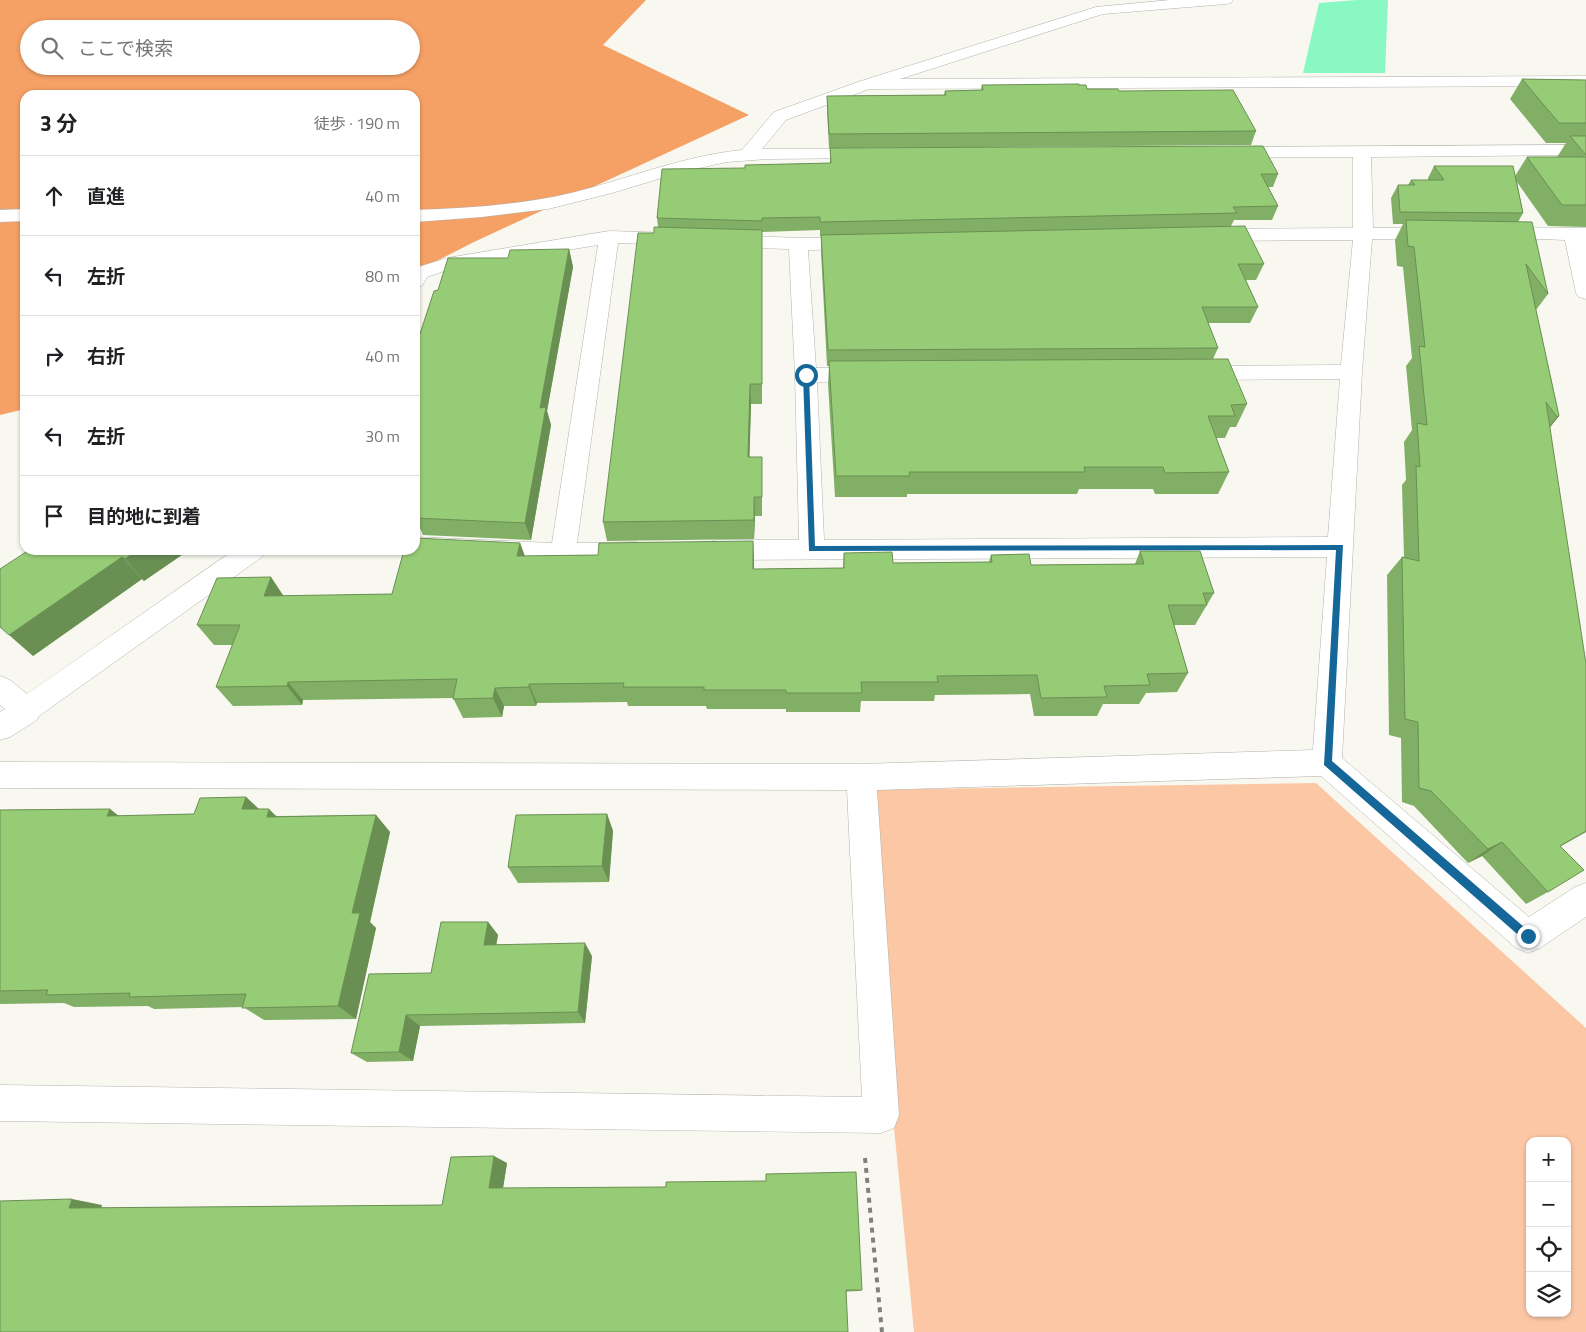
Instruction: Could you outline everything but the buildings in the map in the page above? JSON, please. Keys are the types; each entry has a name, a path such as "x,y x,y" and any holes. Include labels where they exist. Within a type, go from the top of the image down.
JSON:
{"street":[{"path":"747,155 780,116 867,84 1101,10 1226,0"},
{"path":"867,84 1586,81"},
{"path":"1213,152 1586,150"},
{"path":"1328,763 1340,547 1363,232 1362,151"},
{"path":"420,216 473,213 534,205 590,194 664,171 708,160 747,155 886,154"},
{"path":"0,216 20,215"},
{"path":"1194,236 1363,232 1580,234 1586,293"},
{"path":"563,553 609,237"},
{"path":"420,273 447,264 609,237 688,240"},
{"path":"708,241 798,244 877,242"},
{"path":"798,244 806,375 812,549"},
{"path":"1173,373 1352,372"},
{"path":"806,375 885,374"},
{"path":"420,547 563,553 663,551"},
{"path":"692,551 1340,547"},
{"path":"0,728 27,711 246,555"},
{"path":"0,688 27,711"},
{"path":"0,775 861,778 1328,763 1528,936 1586,898"},
{"path":"0,1103 881,1115 861,778"}],"path":[{"path":"861,1114 882,1332"}],"shaded area":[{"path":"0,0 646,0 603,45 749,115 474,242 420,269 420,90 20,90 20,410 0,415"},
{"path":"1388,0 1385,73 1303,73 1319,3"},
{"path":"1316,783 1586,1028 1586,1332 914,1332 861,790"}],"route":[{"path":"806,375 812,549 1340,547 1328,763 1528,936"}]}
